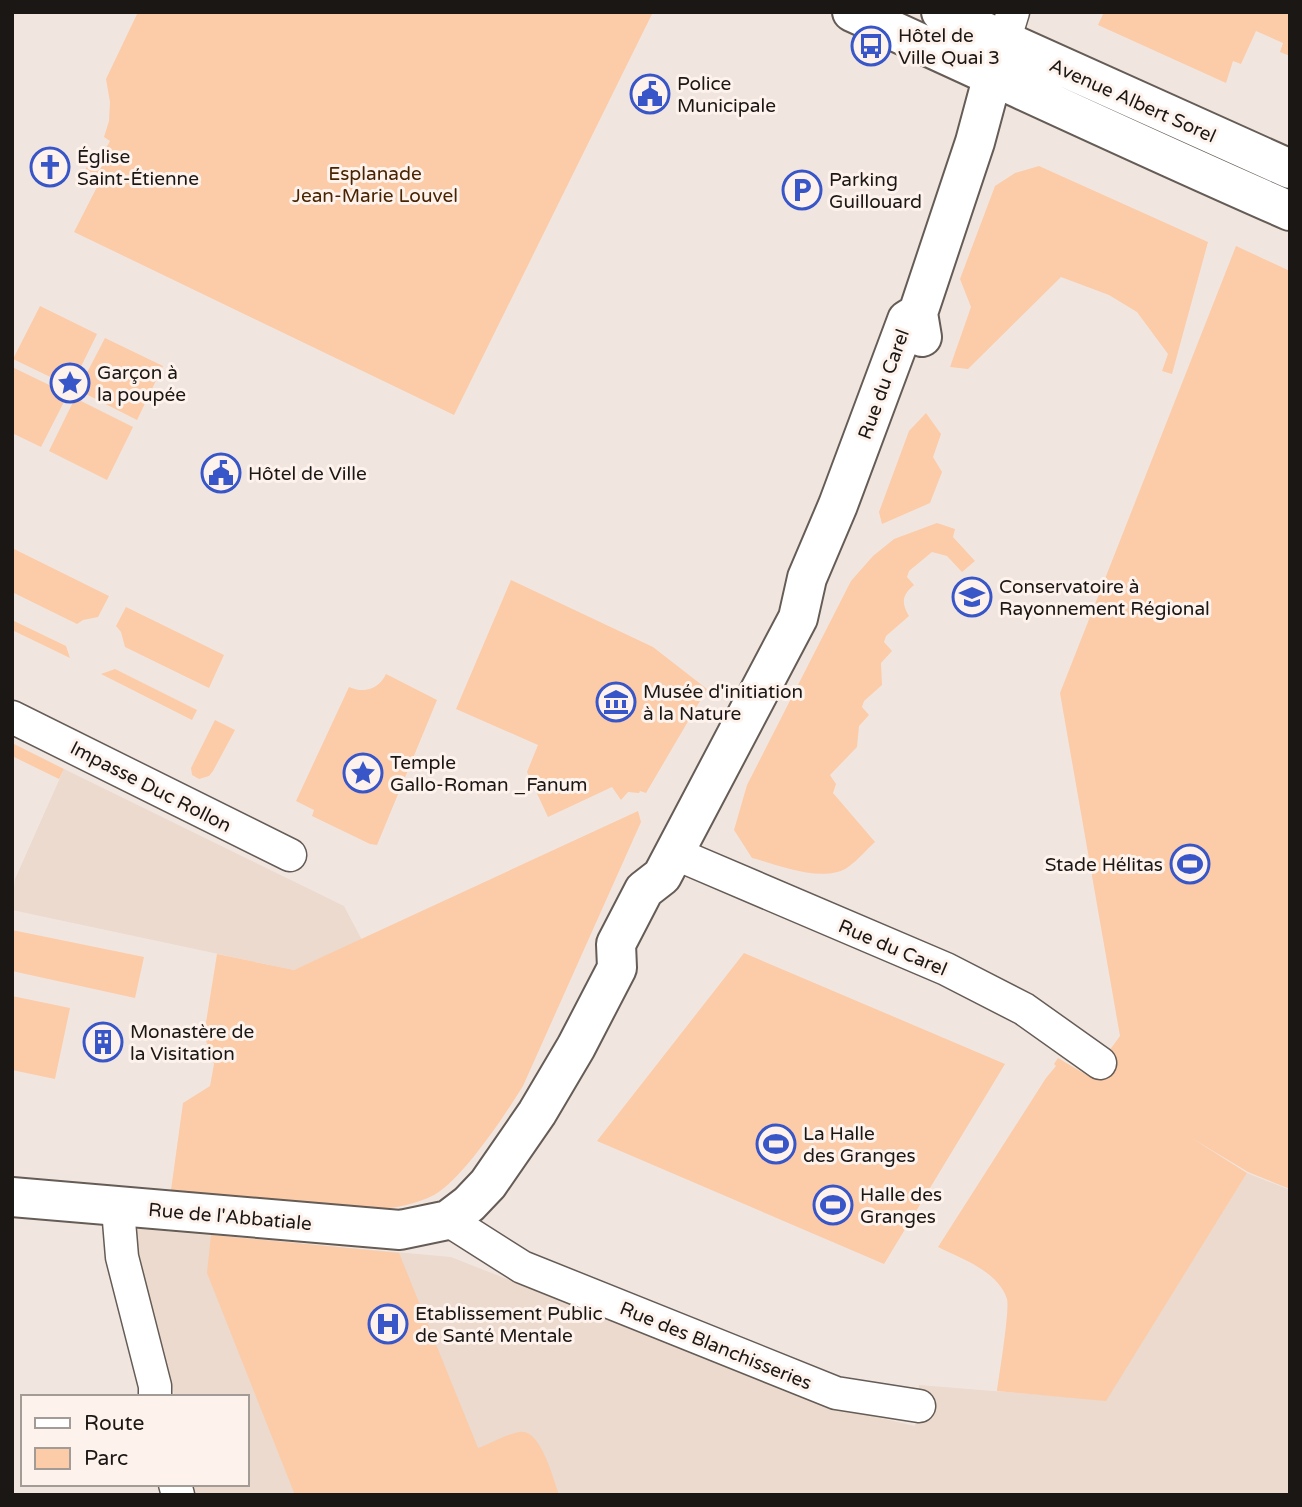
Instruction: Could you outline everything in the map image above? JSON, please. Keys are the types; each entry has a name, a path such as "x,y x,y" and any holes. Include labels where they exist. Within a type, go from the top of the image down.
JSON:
{"street":[{"path":"852,12 1006,35"},
{"path":"941,12 1006,35"},
{"name":"Avenue Albert Sorel","path":"1006,35 1290,169"},
{"name":"Avenue Albert Sorel","path":"1006,35 1220,182 1290,211"},
{"name":"Rue du Carel","path":"448,1220 470,1204 488,1184 576,1047 617,968 632,958 660,905 668,864 798,618 828,587 854,529 923,343 918,313 975,142 1006,35"},
{"name":"Impasse Duc Rollon","path":"12,717 290,855"},
{"name":"Rue du Carel","path":"668,864 946,969 1024,1009 1100,1063"},
{"name":"Rue de l'Abbatiale","path":"12,1197 400,1230 448,1220"},
{"path":"115,1206 122,1257 155,1385 155,1395"},
{"name":"Rue des Blanchisseries","path":"448,1220 522,1267 836,1393 919,1406"}],"shaded area":[{"path":"64,769 344,906 362,940 294,970 12,910 15,879"},
{"name":"Etablissement Public de Santé Mentale","path":"1247,1173 1290,1190 1290,1495 183,1495 181,1486 248,1486 248,1395 174,1395 128,1228 451,1257 828,1406 915,1426 919,1385 1106,1400"}],"green space":[{"name":"Esplanade Jean-Marie Louvel","path":"138,12 653,12 454,415 74,232 97,187 81,179 95,150 103,154 110,141 104,137 109,121 110,102 106,79"},
{"path":"1104,12 1290,12 1290,56 1280,52 1283,43 1256,31 1241,64 1233,61 1226,83 1098,25"},
{"path":"1039,166 1208,242 1172,374 1162,371 1168,354 1137,312 1109,295 1061,277 968,369 950,367 971,307 960,279 995,186 1015,173"},
{"name":"Stade Hélitas","path":"1236,246 1290,271 1290,1189 1248,1172 1190,1137 1247,1173 1106,1401 997,1391 1006,1329 1007,1299 988,1273 938,1247 1056,1066 1054,1064 1058,1058 1090,1077 1120,1036 1060,693"},
{"path":"40,306 97,334 71,387 13,359"},
{"path":"105,338 163,366 137,420 78,390"},
{"path":"12,367 68,394 41,447 12,433"},
{"path":"75,398 133,427 107,480 49,451"},
{"path":"926,413 941,434 933,457 942,472 930,503 882,524 879,512 909,431"},
{"path":"937,523 955,529 953,537 975,561 962,572 947,556 932,552 909,571 907,577 914,585 907,592 904,603 909,616 886,636 884,642 892,651 881,663 882,685 864,701 862,707 869,715 859,726 857,747 830,775 836,784 833,793 875,842 850,866 830,873 807,873 752,858 734,830 747,785 851,581 873,556 894,539"},
{"path":"14,549 109,596 98,617 77,624 12,592"},
{"path":"511,580 653,647 707,689 646,793 628,792 621,800 612,787 548,817 527,772 538,745 456,709"},
{"path":"126,607 224,655 209,688 125,647 121,632 116,626"},
{"path":"12,620 66,646 70,658 12,630"},
{"path":"115,669 197,710 192,720 101,674"},
{"path":"386,674 437,700 377,845 312,816 314,810 296,801 349,687 371,689"},
{"path":"215,720 235,730 213,771 209,776 199,779 192,775 191,768"},
{"path":"12,743 64,769 59,779 12,756"},
{"path":"638,811 641,822 523,1086 483,1145 445,1187 414,1203 377,1209 171,1190 183,1103 210,1086 214,1064 204,1035 217,954 294,970"},
{"path":"12,930 144,957 135,998 12,971"},
{"name":"La Halle des Granges","path":"744,953 1005,1064 884,1264 597,1141"},
{"path":"12,996 70,1008 55,1079 12,1070"},
{"path":"211,1235 399,1253 478,1448 515,1433 527,1433 540,1446 559,1495 295,1495 207,1273"}],"place":[{"name":"Hôtel de Ville Quai 3","path":"871,46"},
{"name":"Police Municipale","path":"650,94"},
{"name":"Église Saint-Étienne","path":"50,167"},
{"name":"Parking Guillouard","path":"802,190"},
{"name":"Garçon à la poupée","path":"70,383"},
{"name":"Hôtel de Ville","path":"221,473"},
{"name":"Conservatoire à Rayonnement Régional","path":"972,597"},
{"name":"Musée d'initiation à la Nature","path":"616,702"},
{"name":"Temple Gallo-Roman _Fanum","path":"363,773"},
{"name":"Stade Hélitas","path":"1190,864"},
{"name":"Monastère de la Visitation","path":"103,1042"},
{"name":"La Halle des Granges","path":"776,1144"},
{"name":"Halle des Granges","path":"833,1205"},
{"name":"Etablissement Public de Santé Mentale","path":"388,1324"}]}
